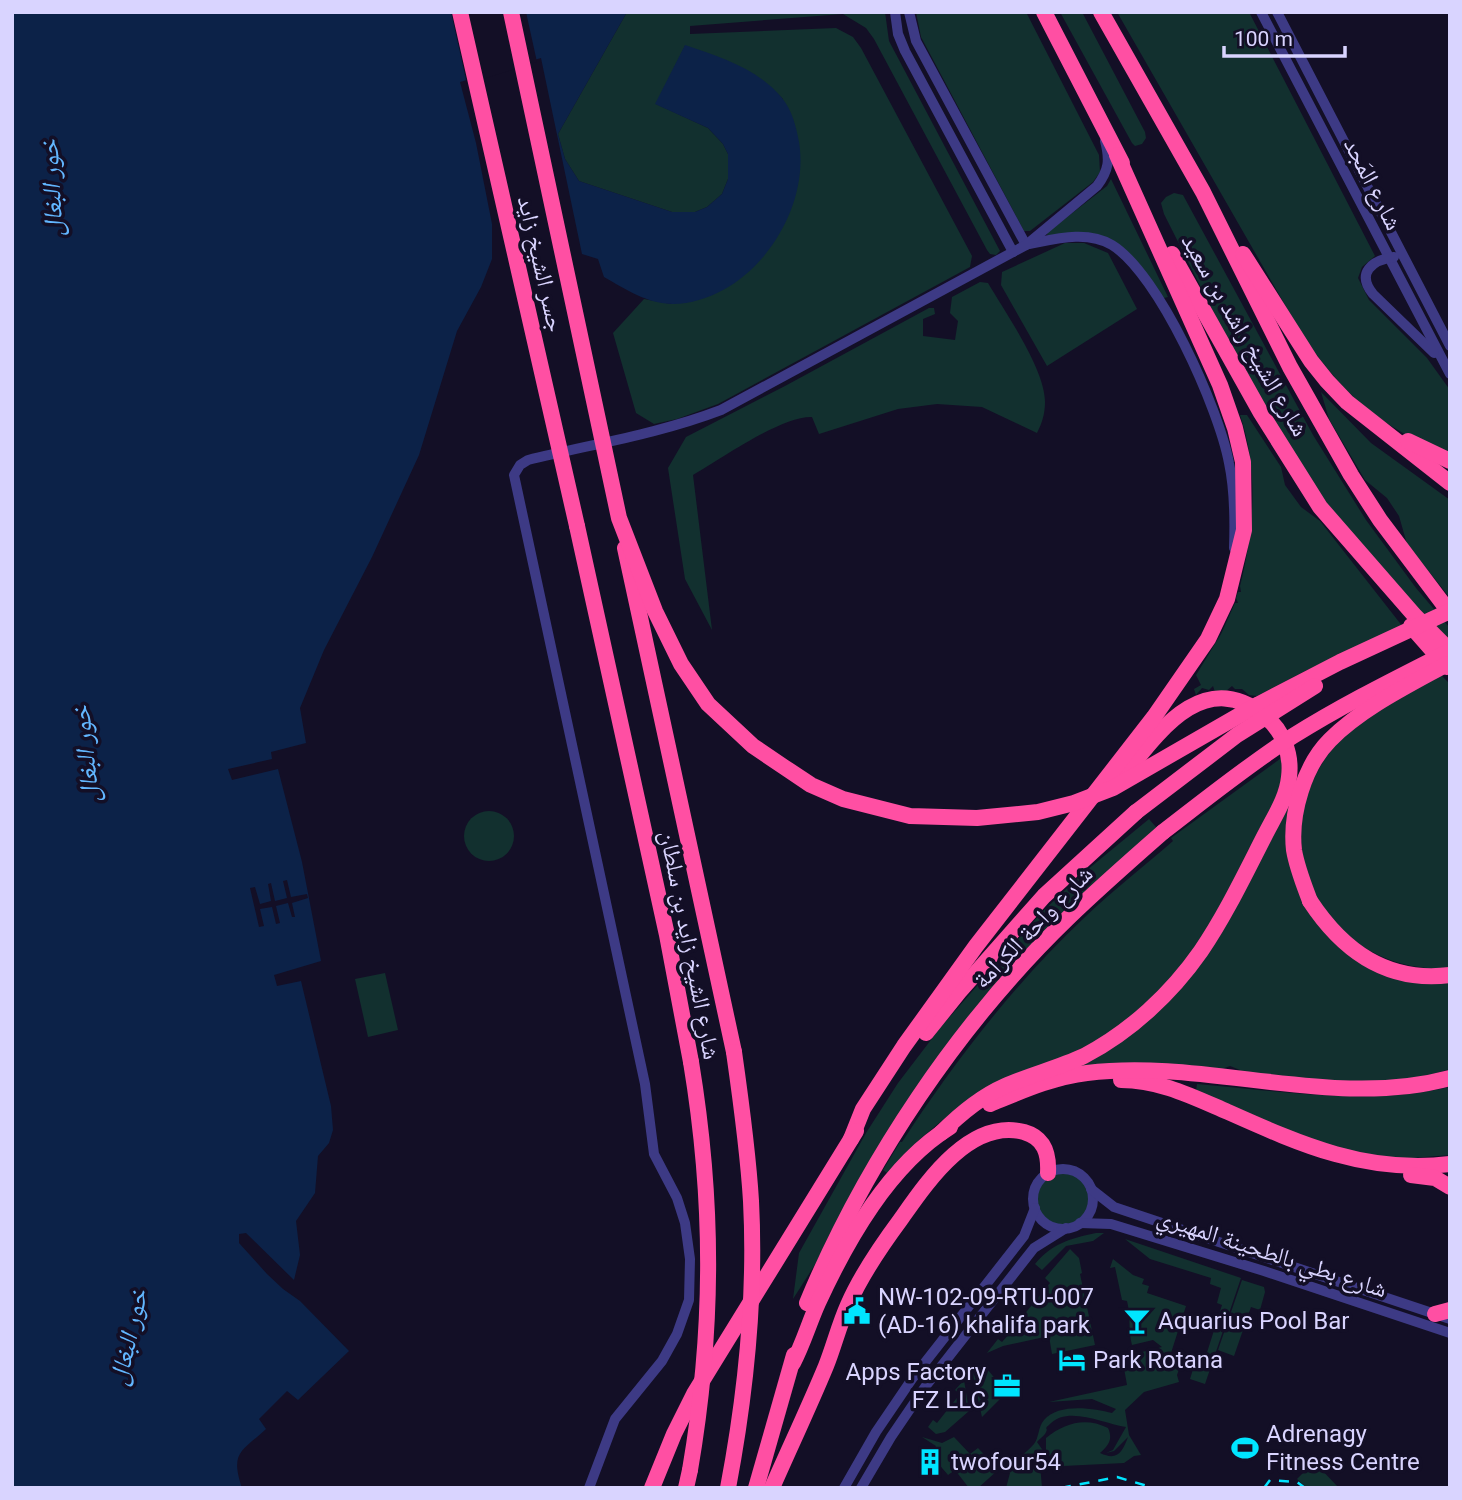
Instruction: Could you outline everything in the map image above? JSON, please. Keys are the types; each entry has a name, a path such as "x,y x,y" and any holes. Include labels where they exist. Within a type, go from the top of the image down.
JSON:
{"highway":[{"name":"جسر الشيخ زايد","path":"460,12 577,526"},
{"name":"جسر الشيخ زايد","path":"512,12 619,518"},
{"name":"شارع الشيخ راشد بن سعيد","path":"1044,12 1098,118 1261,414 1320,507 1383,580 1450,651"},
{"name":"شارع الشيخ راشد بن سعيد","path":"1101,12 1203,192 1290,368 1351,475 1380,520 1450,613"},
{"path":"652,1488 694,1394 851,1139 863,1110 904,1046 976,946 1154,717 1219,619 1244,530 1243,462 1220,385 1118,155"},
{"path":"1203,192 1311,361 1347,402 1450,483"},
{"path":"1371,421 1450,461"},
{"name":"شارع الشيخ زايد بن سلطان","path":"619,518 734,1052 745,1126 751,1201 751,1289 740,1426 729,1488"},
{"path":"619,518 655,611 681,664 708,704 753,746 811,785 843,799 911,816 996,817 1038,812 1074,803 1113,788 1259,704 1329,668 1450,613"},
{"name":"شارع الشيخ زايد بن سلطان","path":"577,526 667,934 691,1062 704,1152 710,1243 708,1334 704,1380 686,1488"},
{"path":"1383,580 1400,614 1450,670"},
{"name":"شارع واحة الكرامة","path":"851,1139 926,1032 1003,940 1044,896 1136,812 1194,766 1273,712 1450,613"},
{"name":"شارع واحة الكرامة","path":"793,1363 807,1303 841,1228 878,1160 944,1063 982,1013 1066,919 1163,832 1243,770 1354,699 1450,651"},
{"path":"1450,662 1349,723 1328,742 1304,785 1295,817 1294,848 1298,871 1310,901 1325,924 1345,944 1370,961 1404,974 1450,975"},
{"path":"756,1488 793,1363 839,1260 859,1223 912,1157 963,1112 993,1092 1072,1061 1110,1040 1143,1015 1181,977 1221,918 1284,796 1290,767 1283,737 1268,718 1239,703 1209,700 1186,708 1161,730 1064,846 1041,864"},
{"path":"941,1133 985,1106 1071,1075 1125,1070 1373,1088 1404,1087 1450,1078"},
{"path":"1028,1089 1087,1080 1128,1080 1166,1085 1312,1149 1376,1164 1424,1167 1450,1164"},
{"path":"772,1488 827,1364 848,1305 889,1236 939,1169 973,1141 1001,1130 1016,1130 1029,1134 1044,1146 1048,1158 1048,1173"},
{"path":"1270,1131 1298,1149 1323,1158 1382,1173 1428,1176 1450,1187"}],"street":[{"path":"895,12 898,34 905,51 1013,252"},
{"path":"909,12 916,41 1026,245"},
{"name":"شارع المَجد","path":"1261,12 1450,374"},
{"name":"شارع المَجد","path":"1276,12 1450,346"},
{"path":"589,1488 615,1419 662,1361 677,1334 689,1300 690,1259 685,1223 677,1198 654,1154 645,1084 514,475 520,465 528,460 653,433 721,410 1026,245 1097,186 1104,177 1109,162 1098,118"},
{"path":"1026,245 1065,236 1086,237 1113,246 1134,266 1161,301 1220,425 1235,504 1234,573"},
{"path":"1404,255 1388,258 1370,267 1366,277 1369,289 1442,361"},
{"path":"844,1488 876,1432 912,1379 1024,1236 1035,1208 1035,1188 1048,1173 1056,1170 1073,1171 1081,1175 1093,1197 1090,1212 1080,1223 1066,1228 1034,1248 925,1387 861,1488"},
{"name":"شارع بطي بالطحينة المهيري","path":"1091,1189 1114,1207 1445,1314"},
{"path":"1035,1208 1047,1224 1066,1228"},
{"name":"شارع بطي بالطحينة المهيري","path":"1080,1223 1111,1224 1264,1270 1450,1333"}],"green space":[{"path":"627,12 885,12 889,41 1000,251 996,255 987,250 866,28 843,14 690,26 690,34 836,28 853,37 972,256 970,267 718,404 654,424 636,413 613,333 644,299 671,304 783,99 737,66 685,46 656,104 708,128 723,144 728,154 728,179 722,194 707,207 695,212 672,212 579,181 565,159 558,134"},
{"path":"916,12 1026,12 1099,155 1100,172 1093,182 1030,231 1024,231 921,37"},
{"path":"1060,12 1082,12 1145,132 1146,138 1142,144 1135,146 1132,143"},
{"path":"1117,12 1249,12 1375,256 1362,267 1358,278 1369,300 1427,358 1450,390 1450,453 1425,444 1382,420 1346,390 1330,372 1300,331"},
{"path":"1111,179 1168,297 1164,298 1115,242 1047,235 1107,186"},
{"path":"1174,193 1183,195 1313,435 1366,520 1416,588 1450,628 1450,649 1326,502 1273,421 1224,333 1164,214 1161,203"},
{"path":"1065,243 1084,243 1108,253 1137,309 1047,366 1001,285 1002,272"},
{"path":"980,282 988,283 1023,341 1038,374 1045,402 1037,433 982,407 937,404 898,409 819,434 812,417 799,419 784,423 735,449 693,475 712,630 685,579 668,468 686,437 929,308 934,308 935,314 923,319 923,336 955,340 958,321 950,313 952,297"},
{"path":"1321,392 1371,443 1450,500 1450,598 1407,544 1399,516 1387,498 1365,480 1329,419"},
{"path":"1240,415 1247,415 1281,467 1285,485 1301,507 1320,521 1403,627 1257,696 1232,686 1226,691 1215,692 1213,686 1209,690 1202,688 1196,695 1194,689 1201,685 1196,675 1221,634 1235,603 1238,603 1236,598 1238,592 1241,592 1249,544 1252,479"},
{"path":"1441,675 1450,684 1450,968 1409,965 1373,952 1343,931 1320,903 1306,870 1301,834 1307,796 1325,759 1335,746 1362,721"},
{"path":"1284,756 1285,781 1238,877 1194,950 1158,994 1110,1034 951,1113 920,1139 887,1173 883,1170 964,1053 1010,996 1059,943 1106,898 1173,841 1171,838"},
{"path":"1291,798 1311,915 1326,934 1343,950 1450,981 1450,1069 1398,1080 1345,1081 1238,1072 1240,1070 1230,1066 1219,1070 1123,1063 1077,1067 1151,1018"},
{"path":"489,811 507,818 514,836 507,854 489,861 471,854 464,836 471,818"},
{"path":"1149,819 1163,835 1067,916 932,1070 831,1231 816,1263 793,1299 799,1253 866,1133 898,1083 940,1028 1041,913 1081,875"},
{"path":"385,973 398,1030 368,1037 355,979"},
{"path":"1197,1084 1356,1096 1419,1093 1450,1087 1450,1155 1400,1159 1326,1147 1196,1091"},
{"path":"1063,1173 1073,1175 1081,1181 1087,1189 1087,1209 1081,1217 1073,1223 1063,1225 1053,1223 1045,1217 1039,1209 1037,1199 1039,1189 1045,1181 1053,1175"},
{"path":"1104,1233 1093,1241 1066,1246 1042,1270 1035,1264 1048,1251 1062,1243"},
{"path":"1125,1239 1241,1278 1205,1384 1190,1379 1196,1360 1204,1362 1222,1305 1217,1303 1221,1288 1210,1284 1211,1278 1150,1259"},
{"path":"1070,1249 1079,1258 1095,1345 1052,1354 1049,1336 1003,1346 987,1353 998,1339 1002,1342 1011,1332 1006,1328 1013,1319 1018,1322 1050,1283 1045,1278"},
{"path":"1113,1259 1133,1275 1144,1279 1142,1284 1149,1286 1147,1293 1186,1306 1171,1353 1183,1357 1177,1375 1179,1382 1144,1392 1125,1410 1129,1435 1141,1455 1124,1463 1063,1466 1046,1454 1046,1438 1068,1425 1083,1422 1108,1428 1109,1442 1100,1453 1111,1456 1121,1451 1128,1437 1114,1451 1106,1453 1113,1450 1126,1427 1087,1417 1067,1416 1050,1424 1037,1442 1053,1465 1040,1464 1042,1488 1006,1488 1010,1473 998,1470 978,1488 969,1488 955,1470 948,1475 931,1455 936,1446 922,1437 942,1443 954,1437 970,1454 978,1448 998,1469 1003,1464 1008,1465 1036,1442 1042,1423 1050,1415 1067,1409 1112,1413 1116,1409 1092,1399 1049,1402 1127,1385 1122,1357 1162,1347 1153,1340 1132,1345 1127,1301 1122,1300 1115,1267 1110,1268"},
{"path":"1242,1280 1264,1287 1265,1292 1260,1310 1251,1307 1234,1356 1218,1350"},
{"path":"983,1364 997,1381 1000,1399 982,1417 972,1372 973,1368"},
{"path":"964,1380 969,1411 945,1432 936,1434 928,1427 933,1420 937,1423 960,1394 955,1390"},
{"path":"1314,1462 1339,1488 1307,1488 1297,1479"}],"water":[{"name":"خور البغال","path":"12,12 627,12 558,134 565,159 579,181 672,212 695,212 707,207 722,194 728,179 728,154 723,144 708,128 655,104 685,45 750,71 772,88 788,108 799,142 800,170 795,198 784,225 769,250 749,271 726,288 701,299 664,303 637,295 604,277 598,259 582,254 541,58 460,82 476,143 492,224 492,259 481,287 457,331 419,455 372,557 324,650 300,708 306,743 271,752 272,759 228,769 232,780 278,769 302,862 321,961 274,975 277,986 301,981 331,1106 333,1130 329,1143 318,1156 315,1193 296,1221 300,1255 294,1280 246,1233 239,1234 239,1243 267,1274 300,1301 349,1351 298,1400 287,1391 259,1419 266,1429 244,1448 238,1460 242,1488 12,1488"}],"pier":[{"path":"451,12 526,12 537,62 467,84"},
{"path":"287,880 291,897 307,894 308,898 292,903 295,917 292,917 288,903 276,906 280,923 276,924 272,907 260,909 264,926 259,927 250,888 255,887 260,904 271,901 268,884 271,883 275,901 287,898 283,881"}],"railway":[{"path":"1061,1488 1117,1477 1154,1488"},
{"path":"1264,1488 1270,1480 1297,1482 1305,1488"}],"place":[{"name":"NW-102-09-RTU-007 (AD-16) khalifa park","path":"857,1311"},
{"name":"Aquarius Pool Bar","path":"1137,1321"},
{"name":"Park Rotana","path":"1072,1360"},
{"name":"Apps Factory FZ LLC","path":"1007,1386"},
{"name":"Adrenagy Fitness Centre","path":"1245,1448"},
{"name":"twofour54","path":"930,1462"}]}
